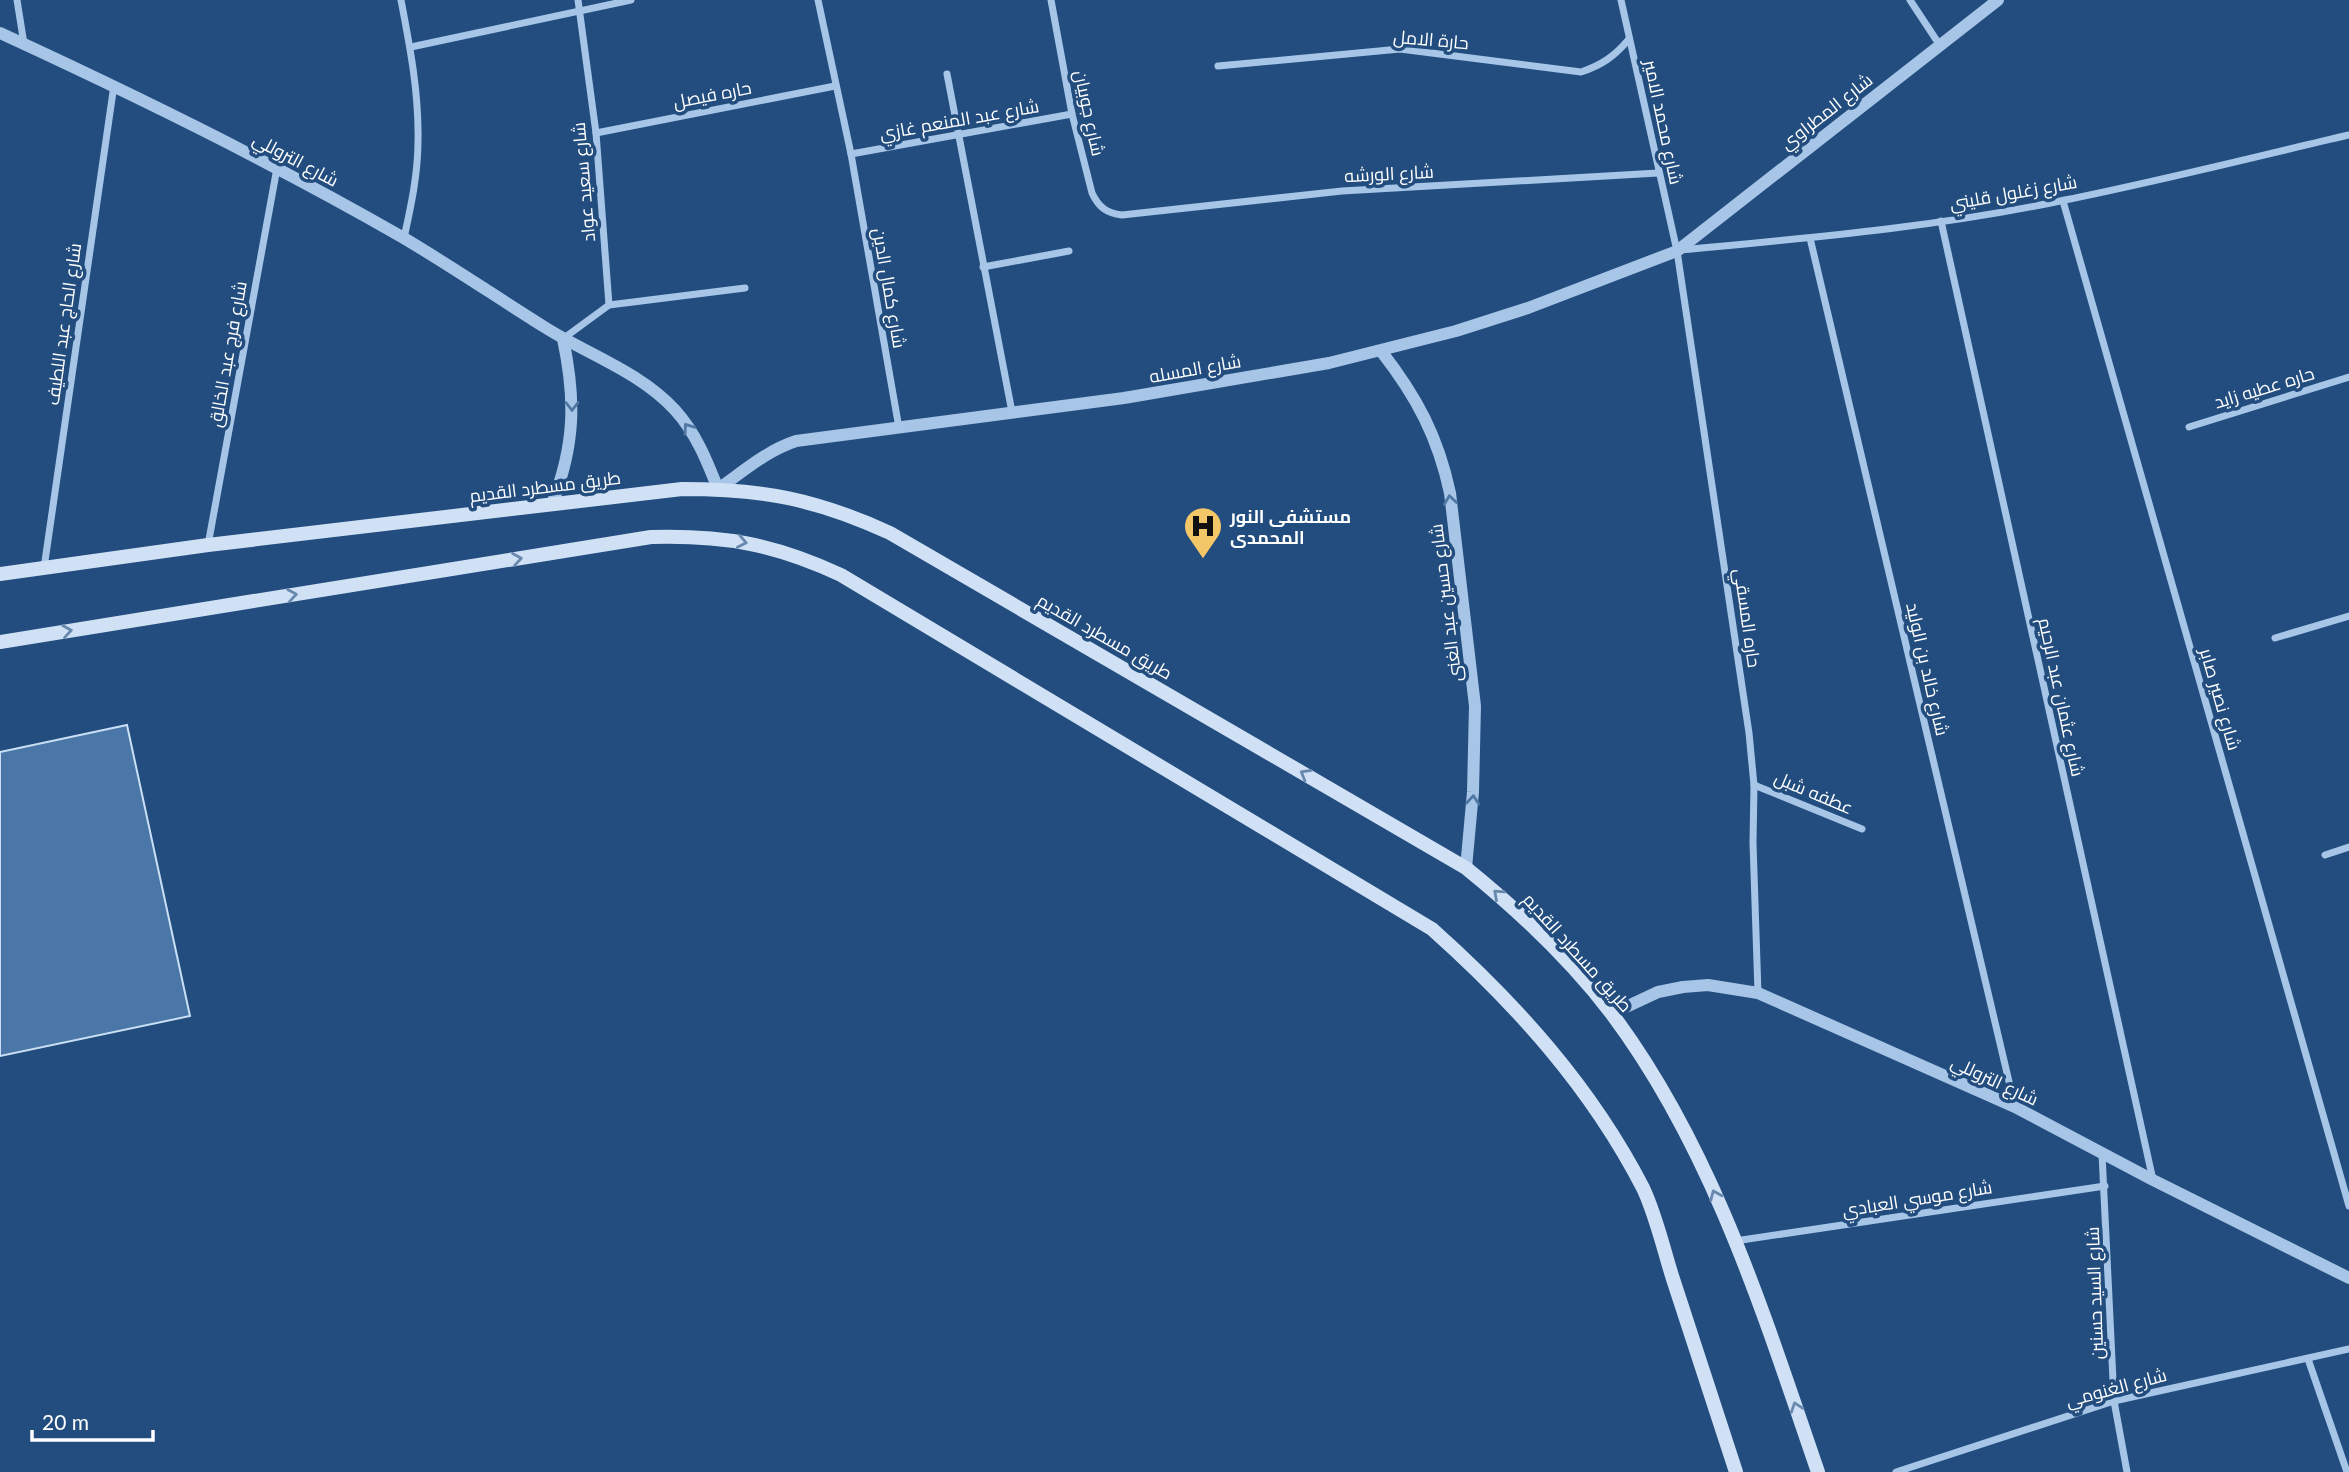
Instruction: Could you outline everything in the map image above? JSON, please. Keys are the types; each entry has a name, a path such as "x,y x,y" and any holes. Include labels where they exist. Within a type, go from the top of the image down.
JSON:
{"main road":[{"name":"طريق مسطرد القديم","path":"0,574 208,545 682,489 718,489 778,495 854,516 890,533 1466,868 1521,916 1611,1014 1675,1114 1703,1166 1779,1357 1818,1472"},
{"path":"0,642 651,537 732,539 770,547 841,575 1432,929 1486,977 1535,1030 1576,1081 1612,1135 1644,1191 1736,1472"}],"street":[{"path":"16,0 24,44"},
{"path":"401,0 417,95 418,143 414,191 404,238"},
{"name":"شارع سعيد عواد","path":"578,0 596,133 609,305"},
{"path":"411,47 631,0"},
{"name":"شارع كمال الدين","path":"818,0 850,154 899,428"},
{"name":"شارع جوبيان","path":"1051,0 1072,114 1092,193 1098,205 1109,213 1122,215"},
{"name":"شارع محمد الامير","path":"1621,0 1677,251"},
{"path":"1909,0 1939,44"},
{"name":"شارع المطراوي","path":"1677,251 1998,0"},
{"name":"شارع التروللي","path":"0,33 114,85 277,168 404,238 564,339 643,381 676,411 702,448 718,489"},
{"name":"حارة الامل","path":"1218,66 1400,49 1581,72 1600,65 1616,54 1629,39"},
{"path":"947,74 1012,412"},
{"name":"شارع الحاج عبد اللطيف","path":"44,568 114,85"},
{"name":"حاره فيصل","path":"596,133 835,86"},
{"name":"شارع عبد المنعم غازي","path":"850,154 1072,114"},
{"name":"شارع زغلول قليني","path":"1677,251 1810,238 1941,221 2063,201 2349,135"},
{"name":"شارع فرج عبد الخالق","path":"208,545 277,168"},
{"name":"شارع الورشه","path":"1122,215 1342,191 1658,173"},
{"name":"شارع نصير صابر","path":"2063,201 2349,1206"},
{"name":"شارع عثمان عبد الرحيم","path":"1941,221 2153,1180"},
{"name":"شارع خالد بن الوليد","path":"1810,238 2015,1107"},
{"path":"983,267 1069,251"},
{"name":"شارع المسله","path":"718,489 760,457 796,441 1124,398 1329,363 1456,331 1528,308 1677,251"},
{"name":"حاره المسقي","path":"1677,251 1749,733 1754,785 1753,843 1758,993"},
{"path":"552,504 564,473 571,440 573,406 564,339 609,305 746,288"},
{"name":"شارع حسين عبد الغنى","path":"1381,351 1404,380 1422,411 1444,465 1450,494 1475,706 1474,792 1466,868"},
{"name":"حاره عطيه زايد","path":"2189,427 2349,377"},
{"path":"2275,638 2349,616"},
{"name":"عطفه شبل","path":"1754,785 1862,829"},
{"path":"2325,855 2349,847"},
{"name":"شارع التروللي","path":"1611,1014 1658,992 1683,987 1708,985 1758,993 2015,1107 2102,1154 2349,1278"},
{"name":"شارع السيد حسنين","path":"2102,1154 2114,1401 2127,1472"},
{"name":"شارع موسي العبادي","path":"1734,1241 2105,1186"},
{"name":"شارع الغنومي","path":"1896,1472 2114,1401 2349,1349"},
{"path":"2308,1359 2347,1472"}],"building":[{"path":"127,725 190,1016 0,1056 0,752"}],"place":[{"name":"مستشفى النور المحمدى","path":"1203,560"}]}
